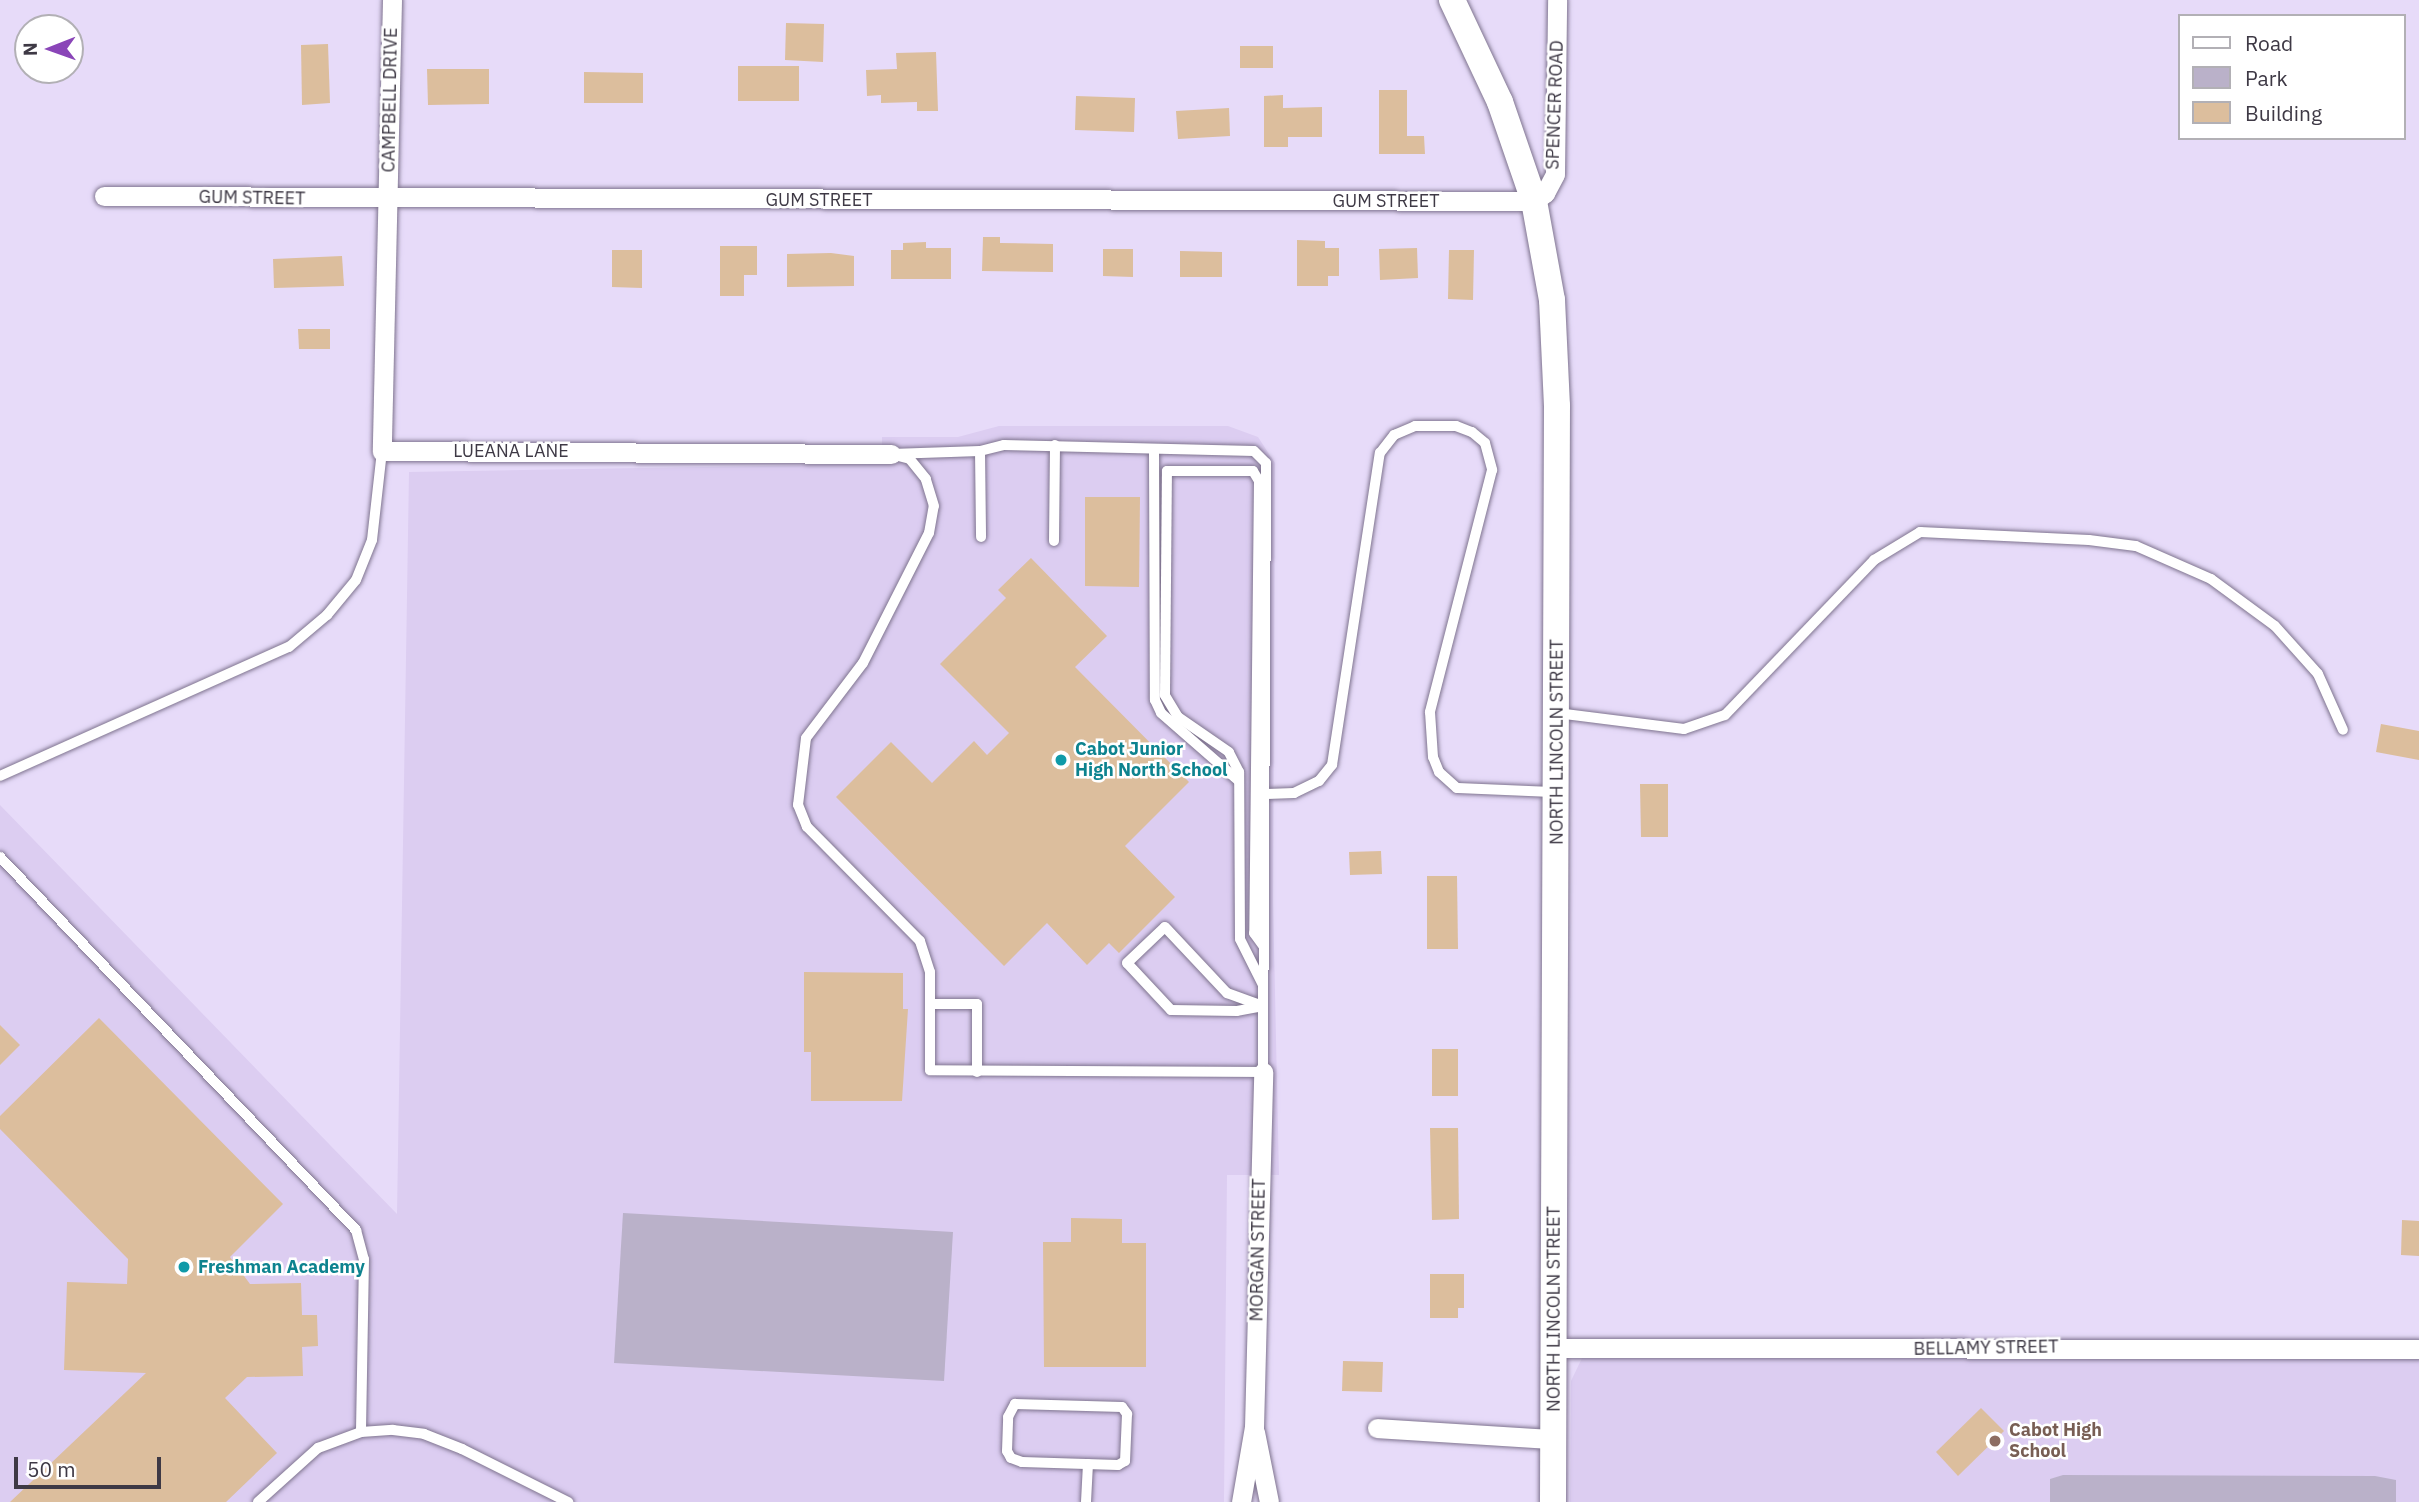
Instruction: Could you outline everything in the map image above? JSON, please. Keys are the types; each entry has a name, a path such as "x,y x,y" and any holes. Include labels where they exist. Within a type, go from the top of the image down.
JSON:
{"street":[{"name":"CAMPBELL DRIVE","path":"388,200 392,0"},
{"name":"NORTH LINCOLN STREET","path":"1452,0 1500,102 1534,201 1552,300 1557,406 1553,1502"},
{"name":"SPENCER ROAD","path":"1534,201 1545,193 1555,174 1557,0"},
{"name":"GUM STREET","path":"104,196 388,200 1534,201"},
{"path":"382,451 388,200"},
{"name":"LUEANA LANE","path":"382,451 891,454"},
{"name":"MORGAN STREET","path":"1241,1502 1254,1427 1263,1072"},
{"name":"BELLAMY STREET","path":"1554,1348 2419,1349"},
{"name":"MORGAN STREET","path":"1254,1427 1269,1502"},
{"path":"1377,1428 1553,1439"}],"lane":[{"path":"1267,794 1294,793 1319,781 1332,765 1380,453 1394,435 1415,426 1456,426 1472,432 1485,443 1492,470 1430,712 1433,757 1439,772 1457,788 1557,792"},
{"path":"1004,445 1127,446 1154,452 1254,452 1266,463 1267,794 1263,1072 930,1070 930,972 920,941 807,827 798,805 806,738 863,663 929,533 934,506 926,479 910,458 891,454 980,451 1004,445"},
{"path":"1054,541 1055,445"},
{"path":"0,776 289,647 327,615 356,580 372,540 382,451"},
{"path":"980,451 981,537"},
{"path":"1154,452 1155,700 1161,713 1242,784"},
{"path":"1264,947 1254,933 1258,481 1253,471 1167,471 1165,695 1178,716 1229,752 1242,784 1240,939 1264,986"},
{"path":"1556,713 1684,729 1725,715 1874,561 1920,532 2088,540 2136,547 2211,579 2275,626 2318,674 2343,730"},
{"path":"0,857 356,1230 364,1259 361,1432"},
{"path":"1165,927 1227,993 1264,1006 1237,1011 1171,1010 1127,963 1165,927"},
{"path":"930,1004 977,1004 977,1072"},
{"path":"1015,1404 1122,1407 1127,1414 1125,1461 1118,1465 1088,1464 1011,1458 1007,1451 1009,1409 1015,1404"},
{"path":"258,1502 318,1448 361,1432 424,1434 568,1502"},
{"path":"1086,1502 1088,1464"}],"shaded area":[{"path":"999,426 1228,426 1258,437 1275,463 1273,901 1279,1175 1227,1175 1224,1502 0,1502 0,805 397,1214 409,472 882,464 882,437 958,437"},
{"name":"Cabot High School","path":"2419,1352 2419,1502 1570,1502 1571,1381 1583,1356"}],"green space":[{"path":"623,1213 953,1232 944,1381 614,1363"},
{"path":"2063,1475 2375,1476 2396,1480 2396,1502 2050,1502 2050,1479"}],"building":[{"path":"786,23 824,24 823,62 785,60"},
{"path":"328,44 330,103 302,105 301,45"},
{"path":"1240,46 1273,46 1273,68 1240,68"},
{"path":"936,52 938,111 917,111 917,102 881,103 881,95 867,96 866,70 897,69 896,53"},
{"path":"738,66 799,66 799,101 738,101"},
{"path":"427,69 489,69 489,104 428,105"},
{"path":"584,72 643,73 643,103 584,103"},
{"path":"1379,90 1407,90 1407,136 1424,136 1425,154 1379,154"},
{"path":"1283,95 1283,108 1322,107 1322,137 1288,137 1288,147 1264,147 1264,96"},
{"path":"1076,96 1135,98 1134,132 1075,130"},
{"path":"1229,108 1230,136 1178,139 1176,111"},
{"path":"983,237 1000,237 1000,243 1053,244 1053,272 982,271"},
{"path":"1297,240 1325,241 1325,248 1339,248 1339,276 1328,276 1328,286 1297,286"},
{"path":"926,242 926,248 951,248 951,279 891,279 891,250 903,250 903,243"},
{"path":"720,246 757,246 757,275 744,275 744,296 720,296"},
{"path":"1417,248 1418,278 1380,280 1379,249"},
{"path":"1103,249 1133,249 1133,277 1103,276"},
{"path":"612,250 642,250 642,288 612,287"},
{"path":"1449,250 1474,250 1473,300 1448,299"},
{"path":"1180,251 1222,252 1222,277 1180,277"},
{"path":"831,253 854,256 854,286 787,287 787,254"},
{"path":"342,256 344,286 274,288 273,259"},
{"path":"298,329 330,329 330,349 299,349"},
{"path":"1085,497 1140,497 1139,587 1085,586"},
{"name":"Cabot Junior High North School","path":"1031,558 1107,636 1075,667 1189,782 1125,846 1175,897 1119,953 1109,943 1087,965 1047,923 1004,966 836,797 891,742 932,783 974,741 987,755 1009,733 940,664 1006,598 998,590"},
{"path":"2381,724 2419,731 2419,760 2376,752"},
{"path":"1640,784 1668,784 1668,837 1641,837"},
{"path":"1381,851 1382,874 1350,875 1349,852"},
{"path":"1427,876 1457,876 1458,949 1427,949"},
{"path":"804,972 903,973 903,1009 908,1009 902,1101 811,1101 811,1052 804,1052"},
{"name":"Freshman Academy","path":"99,1018 283,1204 230,1257 250,1284 301,1283 302,1315 317,1315 318,1346 302,1347 303,1376 247,1377 225,1398 277,1453 226,1502 10,1502 146,1373 64,1370 67,1282 127,1284 128,1259 0,1129 0,1116"},
{"path":"0,1025 20,1045 0,1065"},
{"path":"1432,1049 1458,1049 1458,1096 1432,1096"},
{"path":"1430,1128 1458,1128 1459,1219 1432,1220"},
{"path":"1071,1218 1122,1219 1122,1243 1146,1243 1146,1367 1044,1367 1043,1242 1071,1242"},
{"path":"2402,1220 2419,1221 2419,1256 2401,1255"},
{"path":"1430,1274 1464,1274 1464,1308 1458,1308 1458,1318 1430,1318"},
{"path":"1343,1361 1383,1362 1382,1392 1342,1391"},
{"path":"1981,1408 2004,1431 1958,1476 1936,1452"}],"place":[{"name":"Cabot Junior High North School","path":"1061,760"},
{"name":"Freshman Academy","path":"184,1267"},
{"name":"Cabot High School","path":"1995,1441"}]}
